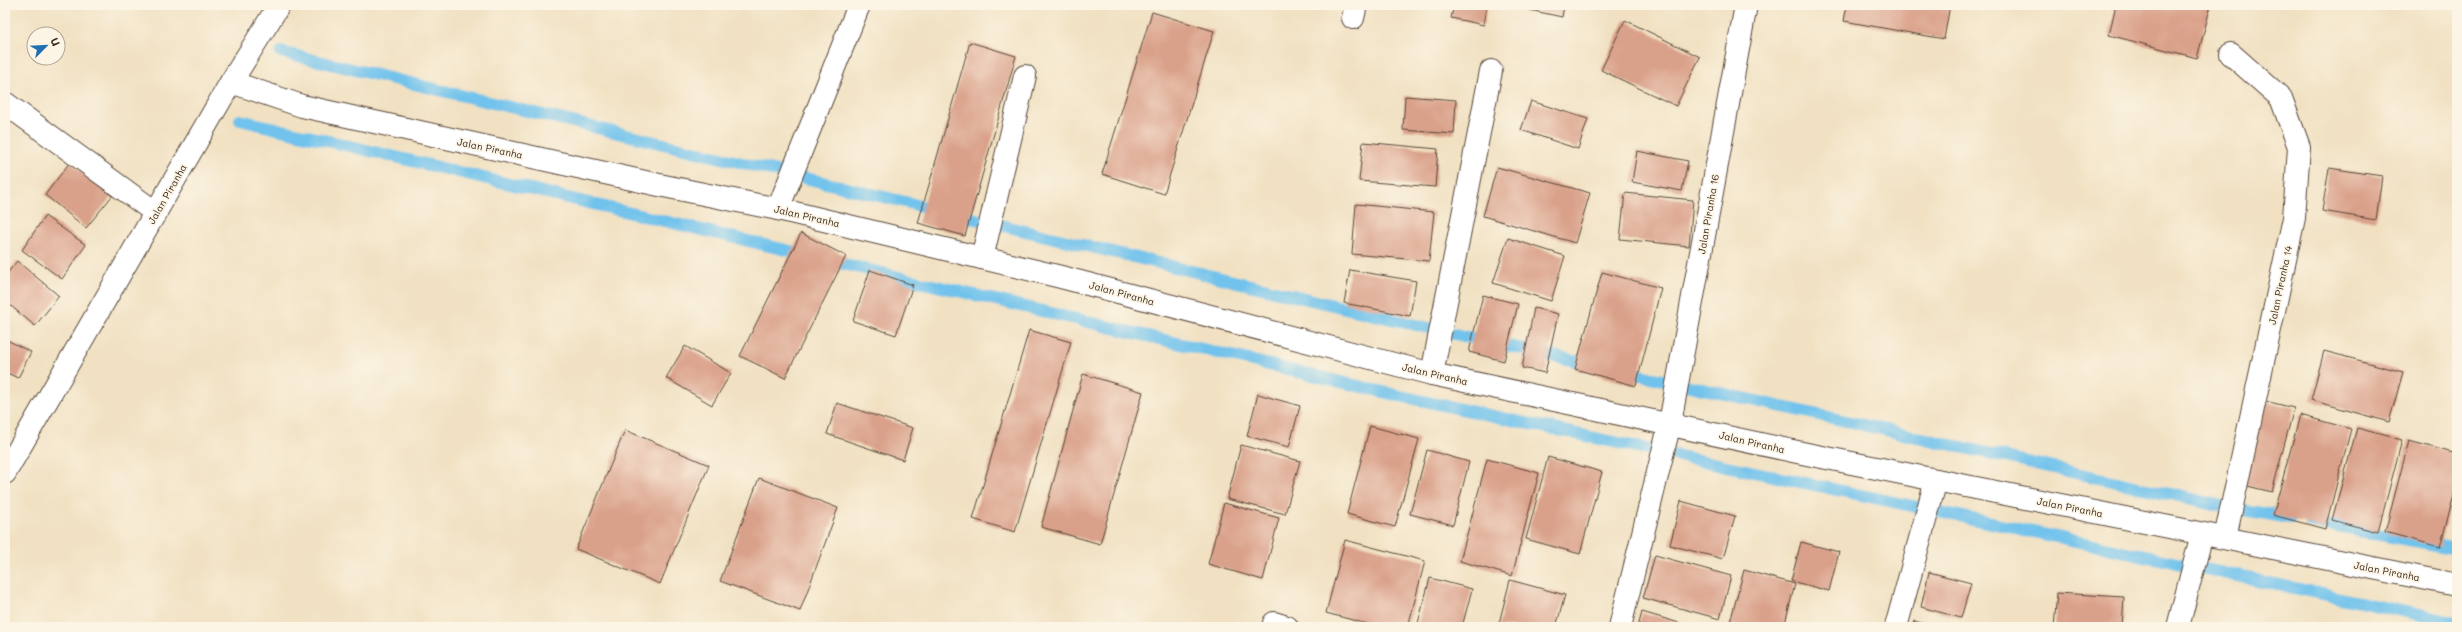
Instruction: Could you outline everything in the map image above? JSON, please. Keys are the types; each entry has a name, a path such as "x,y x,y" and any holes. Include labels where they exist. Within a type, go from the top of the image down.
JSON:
{"street":[{"path":"231,82 279,5"},
{"path":"778,209 859,5"},
{"name":"Jalan Piranha 16","path":"1620,627 1670,423 1746,5"},
{"name":"Jalan Piranha 14","path":"2225,538 2294,218 2299,147 2281,98 2231,54"},
{"path":"1432,374 1491,71"},
{"path":"982,258 1025,76"},
{"name":"Jalan Piranha","path":"5,473 231,82 302,106 659,185 778,209 982,258 1432,374 1936,480 2457,585"},
{"path":"5,103 156,213"},
{"path":"1896,627 1936,480"},
{"path":"2178,627 2202,534"}],"building":[{"path":"1454,5 1487,5 1484,25 1451,18"},
{"path":"1506,5 1564,5 1562,17"},
{"path":"1847,5 1950,5 1944,39 1844,21"},
{"path":"2116,5 2211,5 2197,58 2109,35"},
{"path":"1152,12 1214,31 1164,194 1102,174"},
{"path":"1625,20 1700,57 1676,106 1601,70"},
{"path":"970,42 1016,56 965,236 918,223"},
{"path":"1405,96 1456,100 1454,134 1403,130"},
{"path":"1531,101 1588,119 1578,149 1521,130"},
{"path":"1363,142 1438,149 1435,187 1359,181"},
{"path":"1637,151 1688,161 1682,191 1632,182"},
{"path":"70,162 112,196 86,228 45,195"},
{"path":"1497,167 1590,193 1575,243 1483,216"},
{"path":"2329,168 2382,176 2376,220 2322,211"},
{"path":"1625,193 1693,200 1689,246 1620,239"},
{"path":"1356,204 1434,212 1429,261 1352,254"},
{"path":"45,216 86,245 62,279 22,250"},
{"path":"801,233 846,256 785,378 740,356"},
{"path":"1508,238 1565,256 1551,301 1493,283"},
{"path":"17,261 59,296 35,326 5,301 5,276"},
{"path":"870,270 913,285 896,335 853,321"},
{"path":"1350,270 1416,281 1410,316 1344,303"},
{"path":"1602,272 1661,288 1636,386 1575,369"},
{"path":"1483,295 1518,304 1504,361 1469,352"},
{"path":"1534,308 1558,314 1545,373 1522,368"},
{"path":"1029,330 1071,342 1015,532 973,519"},
{"path":"5,339 31,352 18,378 5,372"},
{"path":"685,346 731,373 712,405 666,378"},
{"path":"2324,351 2403,372 2389,422 2311,400"},
{"path":"1083,374 1143,392 1100,544 1041,527"},
{"path":"1258,394 1300,406 1289,447 1247,436"},
{"path":"2261,400 2294,408 2272,492 2239,484"},
{"path":"837,403 913,428 903,460 827,434"},
{"path":"2300,415 2351,429 2325,529 2273,515"},
{"path":"1370,426 1419,439 1395,527 1347,514"},
{"path":"2357,428 2402,440 2378,532 2332,520"},
{"path":"625,430 709,465 660,584 576,549"},
{"path":"2409,441 2457,454 2457,483 2440,547 2385,532"},
{"path":"1241,445 1300,461 1285,514 1227,499"},
{"path":"1427,450 1469,462 1453,525 1410,514"},
{"path":"1548,457 1602,472 1580,554 1526,539"},
{"path":"1487,459 1539,473 1512,576 1460,561"},
{"path":"759,478 838,508 800,611 720,581"},
{"path":"1681,501 1735,516 1723,559 1670,545"},
{"path":"1224,503 1279,518 1263,580 1208,564"},
{"path":"1345,540 1425,561 1408,627 1379,627 1326,613"},
{"path":"1801,542 1839,552 1829,591 1791,581"},
{"path":"1655,555 1731,576 1720,619 1643,598"},
{"path":"1744,570 1795,584 1784,627 1729,626"},
{"path":"1929,572 1971,583 1961,618 1921,607"},
{"path":"1430,578 1472,589 1462,627 1417,627"},
{"path":"1510,580 1565,595 1556,627 1498,627"},
{"path":"2057,593 2124,597 2122,627 2054,627"},
{"path":"1642,612 1693,627 1638,627"},
{"path":"1914,621 1936,627 1912,627"}],"waterway":[{"path":"281,52 1441,331 1593,365"},
{"path":"240,120 807,255"},
{"path":"827,260 1400,396 2457,623"},
{"path":"1623,371 2232,508 2290,518"},
{"path":"2310,522 2457,549"}]}
